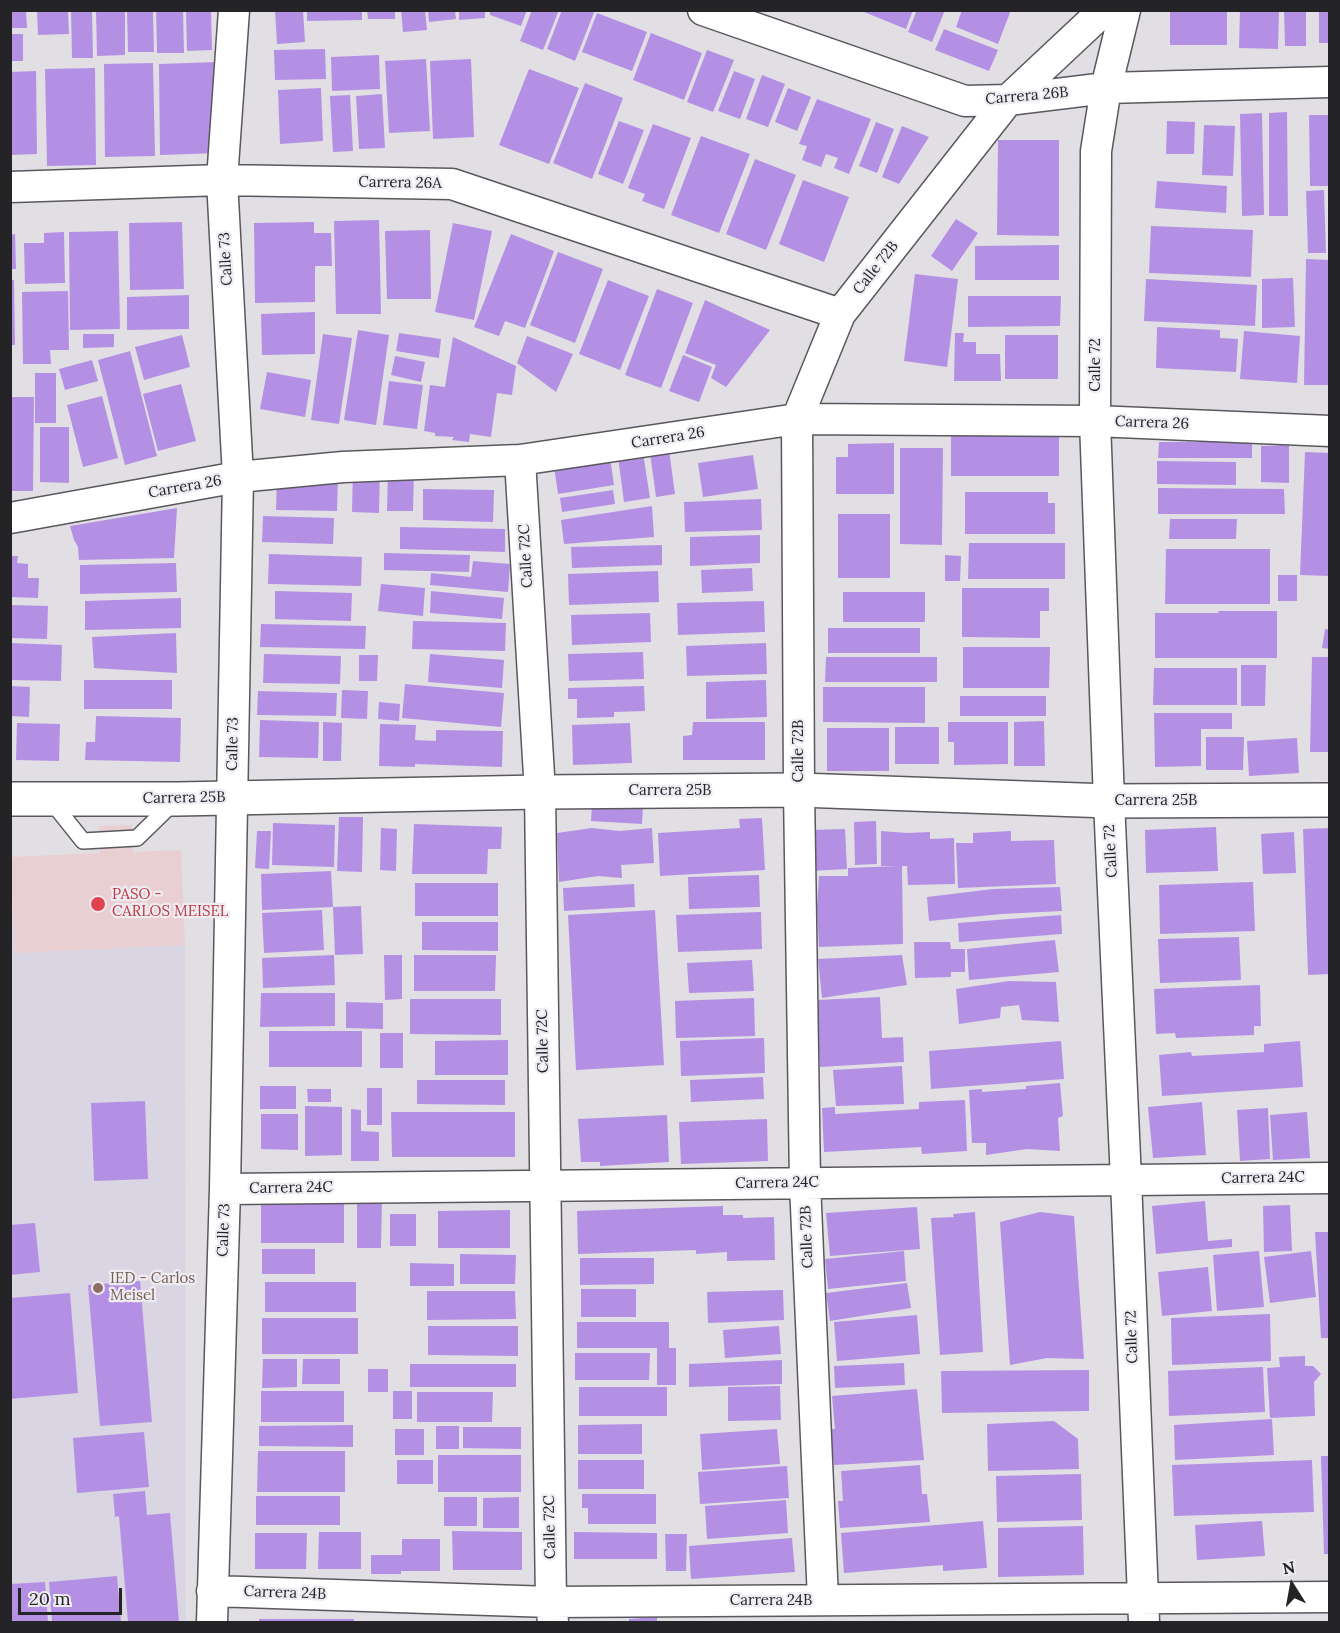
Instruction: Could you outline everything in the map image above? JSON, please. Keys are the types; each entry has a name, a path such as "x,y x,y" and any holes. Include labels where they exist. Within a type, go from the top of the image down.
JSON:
{"street":[{"name":"Calle 73","path":"212,1623 225,1189 238,477 222,180 234,10"},
{"name":"Carrera 26B","path":"703,10 965,101 1008,100 1106,88 1329,82"},
{"name":"Calle 72B","path":"823,1600 805,1183 799,790 797,419 840,314 1008,100 1104,10"},
{"name":"Calle 72","path":"1125,10 1106,88 1096,151 1095,421 1108,801 1143,1610"},
{"name":"Carrera 26A","path":"10,187 222,180 452,184 840,314"},
{"name":"Carrera 26","path":"10,518 238,477 343,467 520,460 797,419 1095,421 1329,431"},
{"name":"Calle 72C","path":"520,460 540,792 552,1612"},
{"name":"Carrera 25B","path":"10,799 178,799 799,790 1108,801 1329,801"},
{"name":"Carrera 24C","path":"225,1189 1329,1178"},
{"name":"Carrera 24B","path":"212,1591 552,1612 823,1600 1143,1610 1329,1597"}],"shaded area":[{"name":"PASO - CARLOS MEISEL","path":"132,825 133,852 181,850 185,945 15,953 10,857 100,853 99,826"},
{"name":"IED - Carlos Meisel","path":"10,862 15,953 185,945 186,1622 11,1622"}],"building":[{"path":"10,10 26,10 27,28 10,28"},
{"path":"37,10 68,10 69,34 38,35"},
{"path":"71,10 92,10 93,58 72,58"},
{"path":"96,10 125,10 125,55 97,56"},
{"path":"127,10 153,10 154,52 128,52"},
{"path":"156,10 183,10 184,53 157,53"},
{"path":"186,10 211,10 212,50 187,51"},
{"path":"275,10 303,10 305,42 277,44"},
{"path":"307,10 362,10 362,20 307,21"},
{"path":"367,10 395,10 395,19 368,19"},
{"path":"401,10 425,10 427,30 403,32"},
{"path":"428,10 455,10 456,19 429,22"},
{"path":"459,10 485,10 485,18 459,20"},
{"path":"490,10 527,10 521,26 490,15"},
{"path":"532,10 559,10 543,50 520,41"},
{"path":"562,10 595,10 575,61 547,49"},
{"path":"859,10 913,10 906,29"},
{"path":"917,10 945,10 932,42 908,32"},
{"path":"962,10 1011,10 998,44 956,27"},
{"path":"1170,10 1227,10 1227,45 1170,45"},
{"path":"1240,10 1279,10 1278,49 1239,48"},
{"path":"1284,10 1306,10 1306,46 1285,46"},
{"path":"1319,10 1330,10 1330,43 1319,43"},
{"path":"597,13 647,32 632,71 582,52"},
{"path":"944,29 998,50 989,71 935,50"},
{"path":"651,33 702,53 684,100 633,80"},
{"path":"10,34 23,34 23,61 10,61"},
{"path":"325,49 326,79 275,80 274,50"},
{"path":"707,50 734,60 713,112 687,102"},
{"path":"379,55 380,89 332,91 331,57"},
{"path":"426,59 430,131 389,133 385,61"},
{"path":"471,59 474,137 433,139 430,61"},
{"path":"218,62 220,153 160,155 159,64"},
{"path":"153,63 155,156 105,157 104,64"},
{"path":"95,68 96,165 47,166 45,69"},
{"path":"529,69 579,88 549,164 499,145"},
{"path":"36,71 37,154 10,155 10,72"},
{"path":"734,71 755,79 740,119 718,111"},
{"path":"762,75 785,84 768,127 746,119"},
{"path":"585,83 623,98 592,179 553,163"},
{"path":"321,88 323,141 280,144 278,90"},
{"path":"788,88 811,97 797,131 775,122"},
{"path":"382,94 385,148 359,149 356,96"},
{"path":"350,95 353,151 333,152 330,96"},
{"path":"817,99 871,119 849,174 834,168 838,158 826,154 821,167 802,160 807,146 799,144"},
{"path":"1287,112 1288,216 1269,216 1269,113"},
{"path":"1262,113 1264,215 1242,216 1240,114"},
{"path":"1309,115 1330,115 1330,186 1310,186"},
{"path":"619,121 644,130 623,184 598,174"},
{"path":"1167,121 1195,122 1194,154 1166,154"},
{"path":"876,122 894,129 877,173 859,166"},
{"path":"653,124 691,138 664,209 642,201 645,194 628,188"},
{"path":"1204,125 1235,126 1233,176 1202,175"},
{"path":"902,126 929,137 899,184 882,177"},
{"path":"701,136 750,154 719,233 671,215"},
{"path":"998,140 1059,140 1059,236 997,235"},
{"path":"755,159 796,175 766,250 726,234"},
{"path":"803,180 849,197 824,262 779,244"},
{"path":"1157,181 1227,186 1226,213 1155,208"},
{"path":"1324,190 1326,253 1308,253 1306,191"},
{"path":"956,219 978,233 952,271 931,256"},
{"path":"379,220 381,314 336,314 334,221"},
{"path":"182,222 184,289 130,290 129,223"},
{"path":"314,222 314,233 331,233 332,266 315,266 315,302 255,303 254,223"},
{"path":"453,223 492,231 474,320 435,312"},
{"path":"1151,226 1253,230 1251,277 1149,273"},
{"path":"430,230 431,299 387,299 385,231"},
{"path":"118,231 120,329 70,330 69,232"},
{"path":"64,232 65,283 25,284 24,243 44,243 44,233"},
{"path":"15,234 16,269 10,269 10,235"},
{"path":"511,234 554,251 525,328 505,321 499,336 474,327"},
{"path":"1059,245 1059,280 975,280 975,246"},
{"path":"558,252 603,269 575,343 530,325"},
{"path":"1306,259 1330,260 1329,385 1304,385"},
{"path":"915,274 958,279 947,367 904,361"},
{"path":"1293,278 1295,327 1262,328 1262,279"},
{"path":"1146,279 1257,285 1255,326 1144,321"},
{"path":"10,280 14,280 15,345 10,345"},
{"path":"608,280 649,296 620,370 579,354"},
{"path":"657,289 693,303 661,388 625,375"},
{"path":"68,291 69,350 50,350 51,364 23,364 22,292"},
{"path":"189,295 189,329 127,330 127,297"},
{"path":"968,296 1061,296 1060,326 968,327"},
{"path":"705,300 770,330 726,387 711,378 716,365 685,353"},
{"path":"315,312 315,354 262,355 261,314"},
{"path":"1157,327 1220,330 1220,338 1238,339 1236,372 1156,368"},
{"path":"358,330 389,335 376,425 344,420"},
{"path":"1244,331 1300,336 1297,383 1240,379"},
{"path":"399,333 441,339 439,358 396,351"},
{"path":"955,333 964,333 963,342 976,342 976,354 1000,354 1001,381 954,381"},
{"path":"83,334 114,334 114,347 83,348"},
{"path":"323,334 352,338 339,424 311,420"},
{"path":"182,335 190,367 144,380 135,347"},
{"path":"1005,335 1058,335 1058,379 1005,379"},
{"path":"527,336 573,354 556,392 517,363"},
{"path":"453,337 516,366 512,395 497,393 491,437 470,434 469,442 452,440 454,437 435,436 435,433 424,431 430,385 445,387"},
{"path":"130,351 157,456 125,465 98,360"},
{"path":"683,355 712,367 699,402 669,391"},
{"path":"395,356 425,362 421,382 391,375"},
{"path":"92,360 98,381 65,390 59,369"},
{"path":"267,372 311,380 305,417 260,409"},
{"path":"35,373 56,373 56,423 35,423"},
{"path":"389,381 423,385 417,429 383,425"},
{"path":"181,384 196,441 158,451 143,394"},
{"path":"102,396 118,458 83,467 67,405"},
{"path":"10,397 34,397 33,491 10,491"},
{"path":"40,427 69,427 69,483 40,482"},
{"path":"951,432 1059,432 1059,476 951,476"},
{"path":"1159,442 1252,442 1252,458 1158,458"},
{"path":"894,443 894,494 836,494 836,457 848,457 848,444"},
{"path":"1289,445 1289,483 1261,482 1261,446"},
{"path":"900,448 943,448 942,545 900,544"},
{"path":"669,450 675,494 656,497 650,453"},
{"path":"1305,452 1330,453 1330,576 1300,575"},
{"path":"643,453 650,498 624,502 618,457"},
{"path":"753,455 758,489 703,497 698,463"},
{"path":"610,457 614,485 558,494 554,466"},
{"path":"1157,461 1236,462 1236,485 1157,484"},
{"path":"353,467 380,467 379,513 352,512"},
{"path":"388,468 414,469 413,511 387,511"},
{"path":"277,475 338,477 337,511 276,510"},
{"path":"1158,488 1284,489 1285,514 1158,514"},
{"path":"423,489 494,490 493,522 423,520"},
{"path":"613,490 615,504 562,512 560,498"},
{"path":"965,492 1048,492 1048,503 1055,503 1055,534 965,534"},
{"path":"761,499 762,530 685,532 684,502"},
{"path":"652,506 654,537 564,544 561,520"},
{"path":"177,508 174,558 79,560 78,547 70,526"},
{"path":"838,514 890,514 890,578 838,578"},
{"path":"263,516 334,518 333,544 262,542"},
{"path":"1170,519 1237,519 1236,539 1169,539"},
{"path":"400,527 505,529 505,552 400,549"},
{"path":"760,535 760,563 690,566 690,537"},
{"path":"969,543 1065,543 1065,579 968,579"},
{"path":"662,545 662,565 572,568 571,547"},
{"path":"1166,549 1270,549 1270,604 1165,604"},
{"path":"384,553 470,555 469,572 384,570"},
{"path":"269,554 362,557 361,586 268,584"},
{"path":"945,555 961,556 960,581 945,581"},
{"path":"10,556 18,556 17,563 28,564 28,578 39,578 38,598 10,597"},
{"path":"473,561 510,564 508,592 430,585 431,573 471,577"},
{"path":"176,563 177,592 80,594 80,565"},
{"path":"752,568 753,591 702,593 701,570"},
{"path":"658,571 659,602 569,605 568,574"},
{"path":"1278,575 1297,575 1297,601 1278,601"},
{"path":"381,584 425,588 423,616 378,611"},
{"path":"962,588 1049,588 1049,611 1040,611 1040,638 962,637"},
{"path":"275,591 352,593 351,621 275,619"},
{"path":"431,591 504,598 502,619 430,613"},
{"path":"843,592 925,592 925,622 843,622"},
{"path":"181,598 181,628 85,630 85,601"},
{"path":"764,601 765,632 678,635 677,603"},
{"path":"10,605 48,606 47,639 10,638"},
{"path":"1218,611 1277,611 1277,658 1155,658 1155,613 1219,613"},
{"path":"650,613 651,642 572,645 571,615"},
{"path":"413,621 506,623 505,651 412,649"},
{"path":"261,624 366,626 365,649 260,647"},
{"path":"828,628 920,628 920,653 828,653"},
{"path":"1325,629 1330,630 1330,649 1322,648"},
{"path":"176,633 177,673 94,668 92,637"},
{"path":"10,643 62,645 61,681 10,680"},
{"path":"766,643 767,674 687,676 686,646"},
{"path":"963,647 1050,647 1049,688 963,688"},
{"path":"643,652 644,679 569,681 568,654"},
{"path":"264,654 341,656 340,684 263,683"},
{"path":"430,654 504,660 502,688 428,682"},
{"path":"359,655 378,655 377,681 359,681"},
{"path":"826,657 937,657 937,682 825,682"},
{"path":"1312,657 1330,657 1330,752 1310,752"},
{"path":"1241,665 1266,665 1265,706 1241,706"},
{"path":"1154,668 1237,668 1237,705 1153,705"},
{"path":"84,680 172,680 172,709 84,709"},
{"path":"766,680 767,717 706,719 706,682"},
{"path":"405,684 504,693 501,727 402,718"},
{"path":"10,686 30,687 29,717 10,716"},
{"path":"644,686 645,711 614,712 614,717 577,718 577,699 568,699 568,688"},
{"path":"823,687 925,687 925,723 823,722"},
{"path":"342,690 368,691 367,719 341,718"},
{"path":"258,691 337,693 336,716 257,715"},
{"path":"960,696 1046,696 1046,716 960,716"},
{"path":"379,702 400,704 399,721 378,719"},
{"path":"1154,713 1232,713 1232,729 1201,729 1201,766 1155,767"},
{"path":"96,716 181,718 180,762 85,760 86,742 95,742"},
{"path":"260,720 319,722 318,758 259,757"},
{"path":"1044,721 1045,766 1014,766 1014,722"},
{"path":"323,722 342,723 341,761 323,761"},
{"path":"693,722 765,722 765,760 683,760 683,736 692,735"},
{"path":"948,722 1008,722 1008,764 954,765 954,742 948,742"},
{"path":"17,723 60,724 59,761 16,760"},
{"path":"630,723 632,763 573,765 572,725"},
{"path":"380,724 416,725 415,740 436,741 436,730 503,731 502,767 415,764 415,767 379,766"},
{"path":"895,727 939,727 939,764 895,764"},
{"path":"827,728 889,728 889,771 827,771"},
{"path":"1206,737 1244,737 1243,770 1206,770"},
{"path":"1297,738 1299,773 1249,776 1247,741"},
{"path":"592,804 643,807 642,824 591,821"},
{"path":"339,817 363,817 362,872 337,871"},
{"path":"762,818 765,870 660,876 658,833 740,828 739,819"},
{"path":"876,821 877,864 855,865 854,822"},
{"path":"273,823 335,825 334,867 272,865"},
{"path":"414,824 502,827 501,849 488,849 487,874 412,874"},
{"path":"1216,827 1218,871 1146,873 1145,830"},
{"path":"381,828 397,829 396,871 380,870"},
{"path":"592,828 620,831 652,828 654,863 621,865 622,878 598,876 559,882 557,833"},
{"path":"1330,828 1330,974 1308,975 1303,829"},
{"path":"845,829 847,869 811,871 809,830"},
{"path":"257,831 271,831 269,869 255,868"},
{"path":"881,831 930,832 930,839 954,838 955,884 908,885 907,866 902,866 903,944 819,947 817,908 819,876 848,876 848,868 899,866 881,866"},
{"path":"1011,831 1011,841 1054,840 1056,884 958,888 956,843 973,843 973,833"},
{"path":"1294,832 1296,873 1263,874 1261,834"},
{"path":"331,871 333,907 262,910 261,874"},
{"path":"759,875 760,907 689,909 688,877"},
{"path":"1253,882 1255,931 1160,934 1159,885"},
{"path":"415,883 498,883 498,916 415,916"},
{"path":"634,884 635,907 564,911 563,888"},
{"path":"1060,887 1062,911 929,921 927,897 993,889"},
{"path":"361,906 363,954 335,955 333,907"},
{"path":"322,910 324,950 264,953 262,913"},
{"path":"655,910 664,1065 576,1070 568,915"},
{"path":"761,912 762,949 678,952 676,915"},
{"path":"1061,915 1062,934 959,942 958,923"},
{"path":"422,922 498,922 498,951 422,950"},
{"path":"1239,937 1241,980 1160,983 1158,939"},
{"path":"1055,940 1059,972 969,980 967,949"},
{"path":"914,942 950,942 951,949 965,949 965,972 951,972 951,977 915,978"},
{"path":"334,955 335,985 263,988 262,958"},
{"path":"384,955 402,955 402,999 385,1000"},
{"path":"414,955 496,955 495,991 414,991"},
{"path":"902,955 907,985 822,998 818,959"},
{"path":"752,960 754,991 689,993 687,963"},
{"path":"1009,981 1056,982 1059,1022 1022,1020 1019,1005 1001,1007 1000,1018 959,1024 956,989"},
{"path":"1260,985 1261,1026 1254,1026 1254,1035 1176,1038 1175,1033 1156,1034 1154,989"},
{"path":"261,993 335,993 335,1026 260,1027"},
{"path":"880,997 882,1038 903,1037 904,1062 820,1067 816,1000"},
{"path":"754,998 755,1036 676,1038 675,1001"},
{"path":"410,999 501,999 501,1035 410,1034"},
{"path":"346,1002 383,1003 383,1029 346,1028"},
{"path":"269,1031 362,1031 362,1067 269,1067"},
{"path":"380,1033 403,1033 403,1068 380,1068"},
{"path":"764,1038 765,1073 681,1076 680,1041"},
{"path":"508,1040 508,1075 435,1075 435,1041"},
{"path":"1061,1041 1064,1079 931,1089 929,1051"},
{"path":"1300,1041 1303,1087 1162,1096 1159,1055 1191,1052 1192,1056 1264,1052 1264,1044"},
{"path":"902,1066 904,1104 836,1106 833,1070"},
{"path":"763,1077 764,1099 691,1102 690,1080"},
{"path":"417,1080 505,1080 505,1105 417,1104"},
{"path":"1060,1083 1063,1116 1058,1118 1060,1151 1027,1149 986,1155 986,1143 972,1143 969,1090 982,1089 982,1092 1026,1089 1026,1086"},
{"path":"260,1086 296,1086 296,1109 260,1109"},
{"path":"367,1088 382,1088 382,1125 367,1125"},
{"path":"307,1089 331,1089 331,1102 308,1102"},
{"path":"965,1100 967,1151 922,1154 921,1147 824,1152 822,1108 835,1107 835,1114 919,1109 919,1102"},
{"path":"145,1101 148,1179 94,1181 91,1103"},
{"path":"1202,1102 1206,1155 1153,1158 1148,1107"},
{"path":"305,1106 342,1107 342,1155 305,1156"},
{"path":"1268,1108 1270,1159 1240,1161 1237,1110"},
{"path":"351,1109 361,1110 361,1131 379,1132 379,1161 351,1161"},
{"path":"391,1112 515,1112 515,1157 392,1157"},
{"path":"1307,1112 1310,1158 1273,1160 1270,1115"},
{"path":"261,1114 298,1114 298,1150 261,1149"},
{"path":"667,1115 669,1162 600,1166 600,1162 581,1162 578,1119"},
{"path":"767,1119 768,1161 681,1164 679,1122"},
{"path":"357,1199 382,1199 381,1248 357,1248"},
{"path":"261,1200 344,1200 344,1243 261,1243"},
{"path":"1205,1201 1208,1241 1232,1239 1232,1247 1156,1254 1152,1206"},
{"path":"1290,1205 1292,1251 1264,1252 1263,1206"},
{"path":"723,1206 723,1215 743,1215 743,1218 774,1217 775,1260 727,1261 727,1252 696,1254 696,1250 578,1254 577,1211"},
{"path":"917,1207 920,1249 830,1256 826,1213"},
{"path":"510,1210 510,1248 438,1248 438,1211"},
{"path":"975,1212 983,1352 940,1355 931,1218 954,1217 953,1214"},
{"path":"1040,1212 1074,1216 1084,1359 1047,1358 1010,1365 1000,1222"},
{"path":"390,1214 416,1214 416,1246 390,1246"},
{"path":"35,1223 40,1272 10,1275 10,1225"},
{"path":"1315,1232 1330,1232 1330,1338 1321,1338"},
{"path":"262,1249 315,1249 315,1274 262,1274"},
{"path":"904,1251 906,1281 828,1289 825,1259"},
{"path":"1259,1251 1264,1307 1217,1311 1213,1255"},
{"path":"1311,1251 1316,1297 1270,1303 1264,1257"},
{"path":"460,1254 516,1255 515,1284 460,1284"},
{"path":"580,1258 654,1258 654,1284 580,1285"},
{"path":"410,1263 454,1264 454,1286 410,1286"},
{"path":"1208,1267 1212,1311 1162,1316 1158,1272"},
{"path":"140,1281 152,1422 100,1426 88,1285"},
{"path":"265,1282 356,1282 356,1312 265,1312"},
{"path":"907,1283 911,1308 830,1321 826,1293"},
{"path":"581,1289 636,1289 636,1317 581,1317"},
{"path":"783,1290 784,1320 708,1323 707,1292"},
{"path":"427,1291 515,1291 516,1319 427,1320"},
{"path":"70,1293 78,1393 10,1399 10,1298"},
{"path":"1270,1314 1271,1361 1172,1365 1171,1318"},
{"path":"917,1315 920,1354 837,1361 834,1322"},
{"path":"262,1318 358,1318 358,1354 262,1354"},
{"path":"577,1322 669,1322 669,1348 676,1348 676,1385 657,1385 657,1348 577,1348"},
{"path":"428,1326 518,1326 518,1356 428,1355"},
{"path":"779,1326 781,1354 725,1358 723,1330"},
{"path":"575,1353 650,1353 649,1380 575,1380"},
{"path":"1305,1356 1305,1366 1313,1366 1321,1374 1314,1382 1315,1416 1270,1418 1267,1368 1280,1367 1279,1357"},
{"path":"263,1359 297,1359 297,1387 262,1388"},
{"path":"303,1359 340,1359 340,1384 302,1384"},
{"path":"782,1360 782,1384 689,1387 689,1364"},
{"path":"904,1363 905,1385 835,1388 834,1366"},
{"path":"410,1364 516,1364 516,1387 410,1387"},
{"path":"1263,1367 1265,1412 1169,1416 1168,1371"},
{"path":"368,1369 388,1369 388,1392 368,1392"},
{"path":"1089,1370 1089,1411 942,1413 941,1371"},
{"path":"780,1386 781,1420 728,1421 728,1387"},
{"path":"579,1387 667,1387 667,1416 579,1416"},
{"path":"917,1389 924,1460 834,1465 830,1429 835,1429 832,1396"},
{"path":"261,1391 344,1391 344,1422 261,1422"},
{"path":"393,1391 412,1391 412,1419 393,1419"},
{"path":"417,1392 493,1392 492,1422 417,1422"},
{"path":"1272,1419 1274,1455 1175,1460 1174,1425"},
{"path":"1054,1421 1078,1439 1079,1469 988,1471 987,1424"},
{"path":"642,1424 642,1454 578,1454 578,1425"},
{"path":"353,1425 353,1447 259,1446 259,1426"},
{"path":"436,1426 459,1426 459,1449 436,1449"},
{"path":"463,1427 521,1427 521,1449 463,1448"},
{"path":"395,1429 424,1429 424,1455 395,1455"},
{"path":"777,1429 780,1464 702,1470 700,1434"},
{"path":"144,1432 149,1487 77,1493 73,1438"},
{"path":"258,1451 345,1451 345,1492 257,1492"},
{"path":"438,1455 521,1455 521,1492 438,1492"},
{"path":"1321,1456 1330,1456 1330,1554 1324,1554"},
{"path":"397,1460 433,1460 433,1484 397,1484"},
{"path":"578,1460 644,1460 644,1489 578,1489"},
{"path":"1312,1460 1314,1512 1174,1516 1172,1465"},
{"path":"920,1465 922,1494 927,1494 930,1522 840,1528 838,1501 843,1501 841,1471"},
{"path":"787,1466 789,1498 700,1504 698,1472"},
{"path":"1081,1474 1082,1520 997,1522 996,1476"},
{"path":"145,1491 147,1515 170,1513 179,1622 128,1622 119,1516 115,1517 113,1494"},
{"path":"582,1494 656,1494 656,1524 588,1524 588,1508 582,1508"},
{"path":"256,1496 340,1496 340,1525 256,1525"},
{"path":"444,1497 477,1497 477,1526 444,1526"},
{"path":"519,1497 519,1528 483,1528 483,1498"},
{"path":"786,1500 788,1533 707,1539 705,1506"},
{"path":"983,1521 987,1568 943,1571 943,1565 844,1573 841,1533"},
{"path":"1262,1521 1265,1556 1197,1560 1195,1525"},
{"path":"1083,1526 1084,1575 998,1577 998,1528"},
{"path":"452,1531 522,1532 522,1570 453,1570"},
{"path":"319,1532 361,1532 361,1569 318,1569"},
{"path":"574,1532 657,1533 657,1559 574,1559"},
{"path":"255,1533 307,1533 306,1569 255,1569"},
{"path":"665,1534 687,1534 686,1571 666,1571"},
{"path":"792,1538 795,1572 691,1579 689,1546"},
{"path":"402,1539 440,1539 440,1571 371,1574 371,1555 402,1555"},
{"path":"117,1576 121,1622 52,1622 49,1582"},
{"path":"45,1582 48,1622 10,1622 10,1584"},
{"path":"657,1617 657,1622 629,1622 629,1619"},
{"path":"259,1619 354,1619 354,1622 259,1622"}],"place":[{"name":"PASO - CARLOS MEISEL","path":"98,904"},
{"name":"IED - Carlos Meisel","path":"98,1288"}]}
